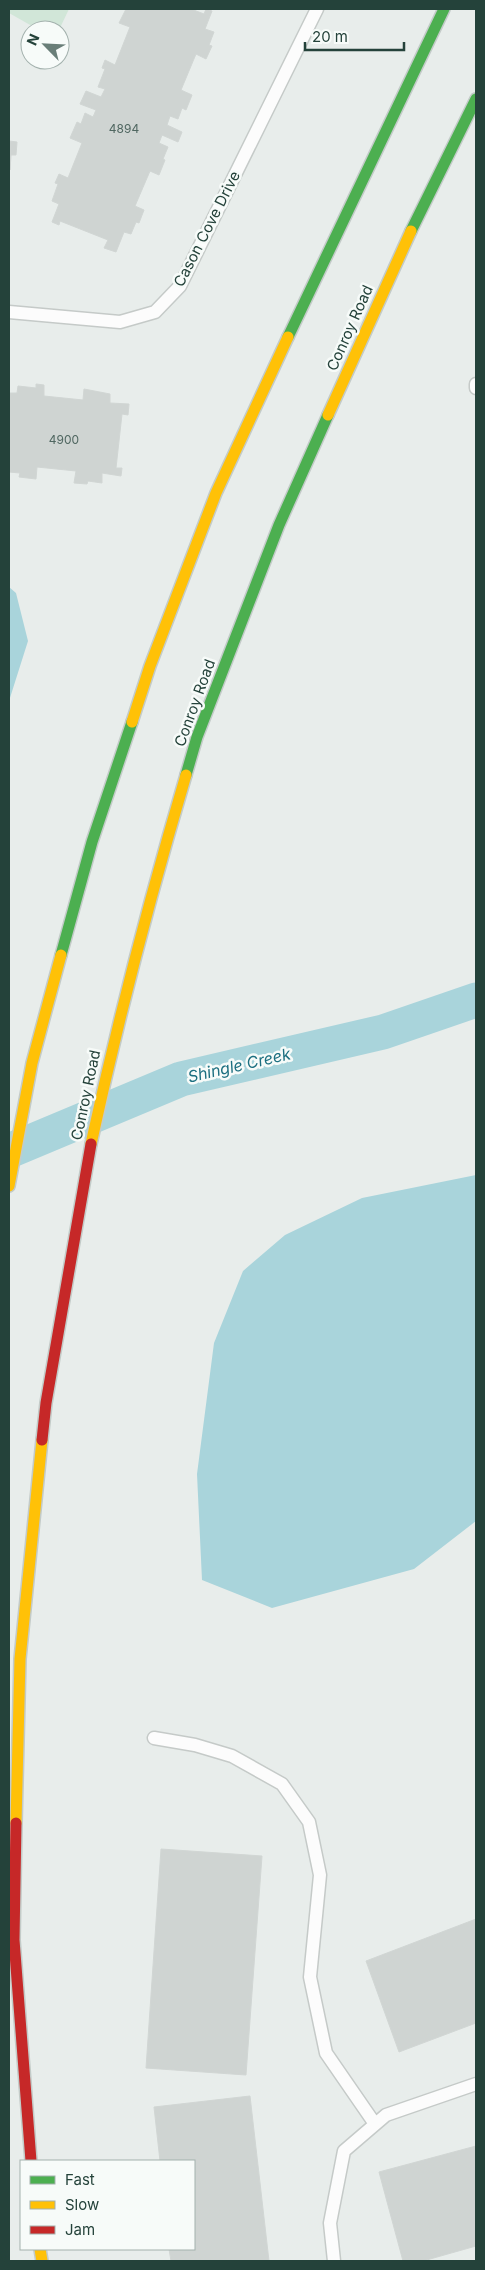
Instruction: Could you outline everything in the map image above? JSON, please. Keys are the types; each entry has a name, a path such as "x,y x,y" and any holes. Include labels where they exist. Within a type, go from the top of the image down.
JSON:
{"main road":[{"path":"9,1186 32,1063 92,842 150,666 216,493 330,245 444,9"},
{"name":"Conroy Road","path":"31,2160 14,1940 20,1659 46,1402 83,1180 114,1036 153,887 197,737 278,525 401,250 476,99"}],"lane":[{"name":"Cason Cove Drive","path":"9,312 120,322 155,312 180,286 317,9"},
{"path":"154,1738 195,1745 232,1756 282,1784 309,1822 320,1875 310,1977 326,2053 375,2124"},
{"path":"334,2261 330,2223 344,2151 386,2115 476,2084"}],"green space":[{"path":"9,9 69,9 64,20 21,20 9,13"}],"water":[{"path":"9,587 16,593 28,641 9,701"},
{"path":"476,1175 476,1521 414,1569 272,1608 202,1580 197,1474 214,1343 243,1271 285,1235 362,1198"}],"building":[{"path":"126,9 191,9 204,14 206,9 212,11 205,29 214,32 209,45 212,46 206,59 196,54 181,90 192,95 186,110 182,108 178,119 170,116 167,125 182,132 178,142 162,135 159,143 168,147 163,159 165,160 159,175 150,171 135,206 144,210 139,223 136,222 131,234 124,232 116,252 104,248 108,240 60,221 59,225 52,222 59,204 52,201 58,184 55,183 59,174 68,178 82,143 70,138 77,122 81,124 85,113 93,117 96,110 80,104 86,91 101,97 105,89 98,87 105,69 102,68 105,60 115,65 130,27 119,23"},
{"path":"9,141 17,142 16,155 11,155 10,170"},
{"path":"36,384 44,385 44,396 83,400 84,389 110,394 110,403 129,404 128,415 122,414 116,468 122,468 121,476 102,473 102,483 88,481 87,484 74,483 76,471 37,467 36,479 19,477 20,473 9,472 9,393 17,393 18,386 36,388"},
{"path":"161,1849 262,1856 246,2075 146,2068"},
{"path":"476,1919 476,2023 399,2052 366,1961"},
{"path":"250,2096 269,2261 171,2261 169,2250 195,2250 195,2160 160,2160 154,2107"},
{"path":"476,2146 476,2246 423,2261 403,2261 379,2172"}],"waterway":[{"name":"Shingle Creek","path":"9,1151 181,1079 383,1032 476,1000"}],"traffic: fast":[{"path":"288,337 444,9"},
{"path":"411,231 476,99"},
{"path":"186,775 197,737 279,525 328,415"},
{"path":"61,955 92,842 132,722"}],"traffic: slow":[{"path":"328,415 411,231"},
{"path":"132,722 150,666 216,493 288,337"},
{"path":"91,1144 135,959 186,775"},
{"path":"9,1186 32,1063 61,955"},
{"path":"16,1823 20,1659 42,1440"},
{"path":"40,2250 42,2261"}],"traffic: jam":[{"path":"42,1440 46,1403 91,1144"},
{"path":"16,1823 14,1940 31,2160"}]}
